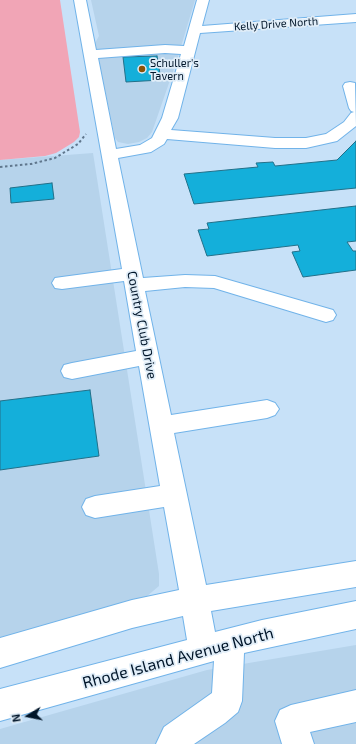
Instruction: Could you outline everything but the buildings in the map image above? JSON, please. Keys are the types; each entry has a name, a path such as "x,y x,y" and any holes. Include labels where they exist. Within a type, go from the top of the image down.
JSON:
{"street":[{"name":"Country Club Drive","path":"80,0 195,600 217,646 227,701 214,712 175,738 172,744"},
{"path":"109,155 149,148 158,141 170,118 204,0"},
{"name":"Kelly Drive North","path":"195,30 356,18"},
{"path":"90,55 164,50 189,50"},
{"path":"350,86 356,108"},
{"path":"162,134 275,143 306,143 330,138 350,125 356,116"},
{"path":"62,283 133,280 215,282 326,316"},
{"path":"72,371 148,357"},
{"path":"161,426 267,409"},
{"path":"95,507 174,495"},
{"path":"0,653 132,614 195,600 356,574"},
{"name":"Rhode Island Avenue North","path":"0,705 262,634 356,615"},
{"path":"298,744 291,721 356,706"}],"path":[{"path":"0,167 31,164 55,158 78,144 87,133"}],"shaded area":[{"path":"0,0 60,0 80,132 79,137 74,142 56,153 45,156 0,160"},
{"path":"91,0 195,0 177,60 152,132 147,138 139,142 128,144 118,142 115,138 95,43 99,36"},
{"path":"93,153 159,574 159,586 146,597 0,638 0,160"},
{"path":"356,645 356,744 0,744 0,729 207,670"}],"place":[{"name":"Schuller's Tavern","path":"142,69"}]}
